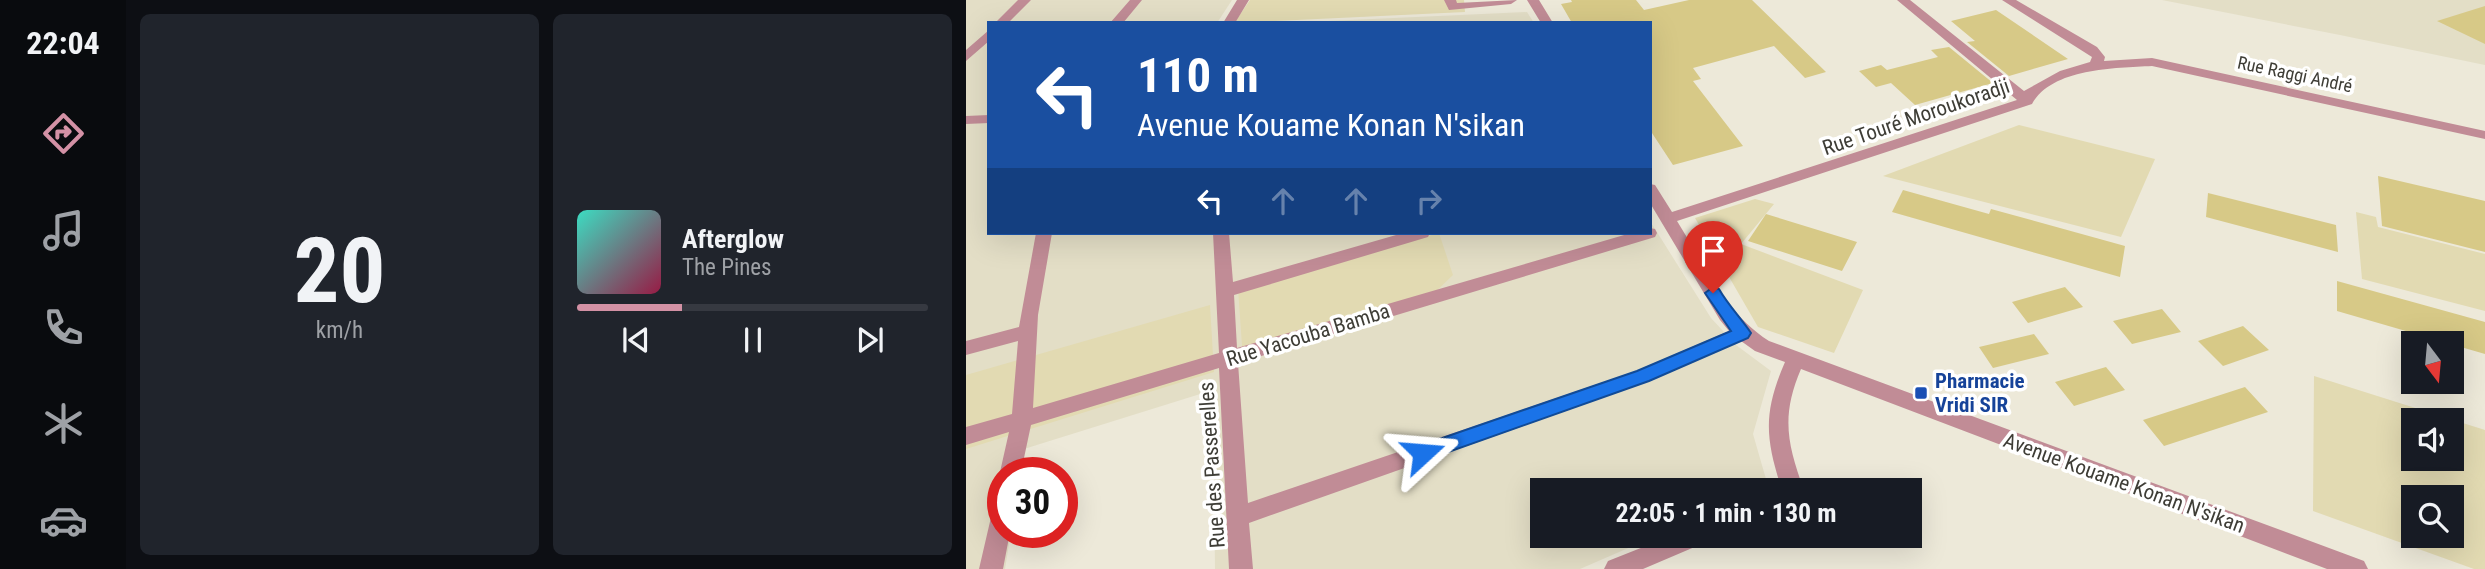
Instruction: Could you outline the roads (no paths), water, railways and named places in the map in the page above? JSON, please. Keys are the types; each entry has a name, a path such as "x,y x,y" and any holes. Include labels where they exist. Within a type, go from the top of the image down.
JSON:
{"street":[{"path":"1003,21 1025,0"},
{"path":"1118,21 1136,0"},
{"path":"1230,21 1243,0"},
{"path":"1450,0 1453,7 1458,7 1511,0"},
{"path":"1532,0 1546,21"},
{"path":"1902,0 2027,101"},
{"path":"2008,0 2093,50 2099,57 2095,65"},
{"path":"966,57 987,36"},
{"name":"Rue Raggi André","path":"2095,65 2152,62 2485,135"},
{"name":"Rue Touré Moroukoradji","path":"1672,221 2027,101 2030,92 2042,85 2095,65"},
{"path":"966,120 987,119"},
{"name":"Avenue Kouame Konan N'sikan","path":"1652,191 1726,315 1742,333 1795,361 2356,569"},
{"name":"Rue Yacouba Bamba","path":"1652,232 1672,221"},
{"path":"1014,457 1022,421 1027,332 1044,235"},
{"name":"Rue des Passerelles","path":"1221,235 1241,569"},
{"path":"1224,290 1415,235"},
{"name":"Rue Yacouba Bamba","path":"966,436 1643,235"},
{"path":"966,348 1027,332"},
{"path":"1238,517 1643,376 1742,333"},
{"path":"1789,478 1777,445 1775,416 1779,395 1795,361"},
{"path":"991,569 996,548"},
{"path":"1616,569 1667,548"}],"place":[{"name":"Pharmacie Vridi SIR","path":"1921,393"}]}
